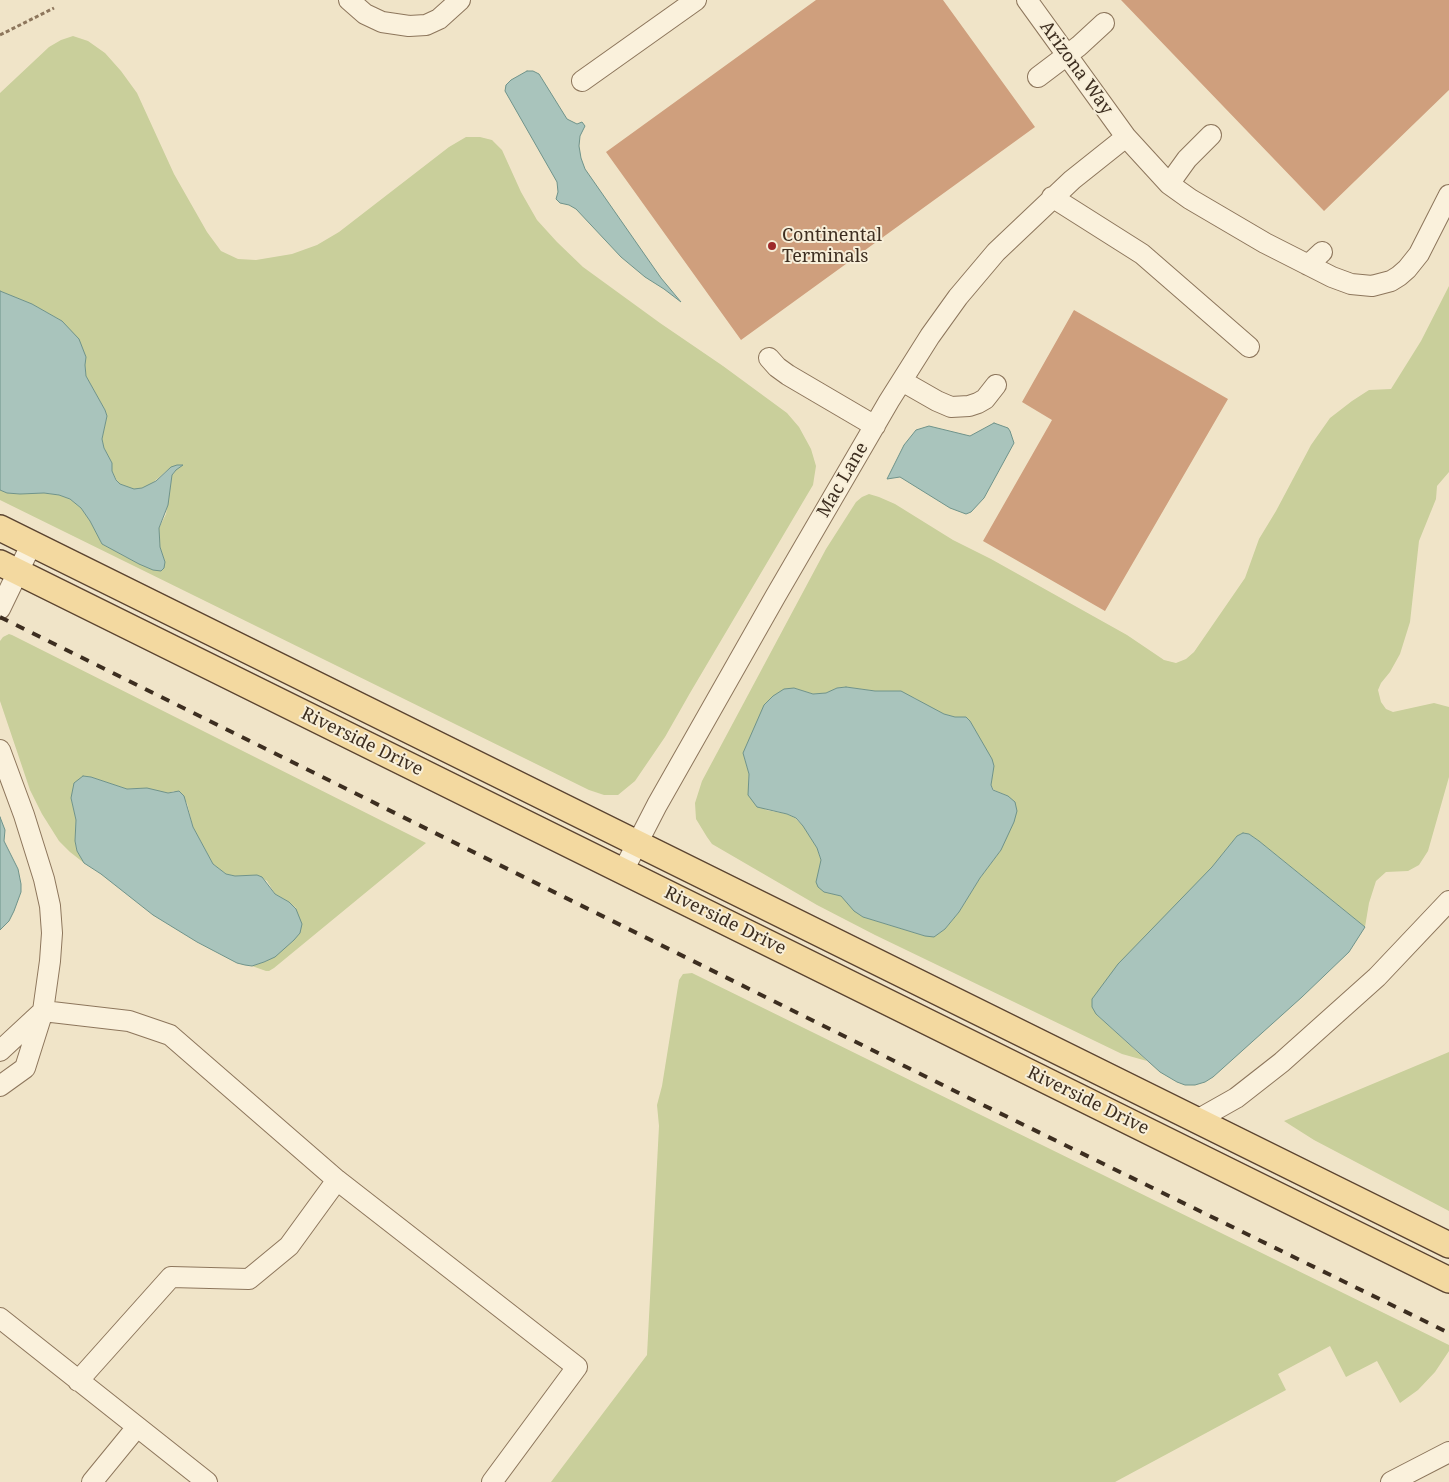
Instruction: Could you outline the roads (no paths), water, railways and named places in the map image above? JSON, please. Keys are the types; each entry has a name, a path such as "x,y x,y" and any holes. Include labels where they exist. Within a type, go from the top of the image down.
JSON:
{"main road":[{"name":"Riverside Drive","path":"0,528 1449,1245"},
{"name":"Riverside Drive","path":"9,567 1449,1280"}],"street":[{"path":"350,0 365,14 382,22 409,26 426,25 439,19 460,0"},
{"path":"582,81 696,0"},
{"name":"Arizona Way","path":"1027,0 1126,137 1169,184 1190,199 1315,258 1342,281 1362,287 1372,286 1391,281 1407,270 1419,254 1449,195"},
{"path":"1038,77 1067,56 1104,23"},
{"path":"1169,184 1187,159 1211,135"},
{"name":"Mac Lane","path":"623,871 770,605 902,380 930,336 975,276 996,252 1091,163 1126,137"},
{"path":"1052,198 1142,254 1248,347"},
{"path":"769,358 788,376 875,426"},
{"path":"902,380 937,401 951,407 969,406 978,403 985,399 996,385"},
{"path":"0,609 9,567 32,544"},
{"path":"0,750 24,815 48,894 52,940 43,1012 25,1068 0,1086"},
{"path":"1197,1120 1236,1098 1282,1062 1377,977 1449,901"},
{"path":"0,1051 43,1012 129,1021 170,1035 337,1180 577,1367 492,1482"},
{"path":"78,1380 171,1277 249,1279 289,1246 337,1180"},
{"path":"0,1318 207,1482"},
{"path":"92,1482 137,1427"},
{"path":"1391,1482 1449,1452"}],"water":[{"path":"527,71 539,74 567,119 577,124 582,122 585,126 580,136 579,146 585,169 661,278 681,302 645,277 621,257 576,209 560,203 556,199 558,192 557,182 505,91 506,85 511,80"},
{"path":"0,291 32,304 62,321 79,339 86,357 86,376 107,416 102,439 104,448 112,463 112,471 120,484 134,489 142,488 156,481 171,467 183,465 172,475 168,505 159,528 160,547 165,562 164,568 161,571 139,564 102,544 81,508 70,499 44,493 20,494 7,493 0,490"},
{"path":"994,423 1008,428 1014,443 984,498 971,512 966,514 950,508 900,477 887,479 904,445 916,430 929,426 970,436"},
{"path":"846,687 875,691 901,691 944,714 966,717 992,759 994,766 991,785 993,790 1008,796 1015,802 1017,811 1014,822 1001,850 980,878 959,912 945,929 934,937 863,917 854,911 841,896 824,892 818,887 816,882 821,860 817,848 803,826 796,818 787,814 757,807 748,795 749,774 743,753 764,705 784,689 794,688 813,694 826,693 837,688"},
{"path":"83,776 127,789 147,788 168,793 179,791 184,796 193,827 213,864 226,874 235,876 257,875 262,877 275,894 289,902 296,909 302,924 300,933 275,957 252,966 237,963 197,942 153,915 84,863 77,851 75,841 76,820 71,798 74,783"},
{"path":"0,817 5,830 4,841 18,869 21,892 9,921 0,930"},
{"path":"1243,833 1249,834 1259,841 1365,927 1349,952 1213,1077 1195,1085 1185,1085 1160,1072 1096,1014 1092,1007 1092,999 1118,964 1212,867 1237,836"}],"railway":[{"path":"0,617 977,1102 1449,1333"}],"place":[{"name":"Continental Terminals","path":"772,246"}]}
